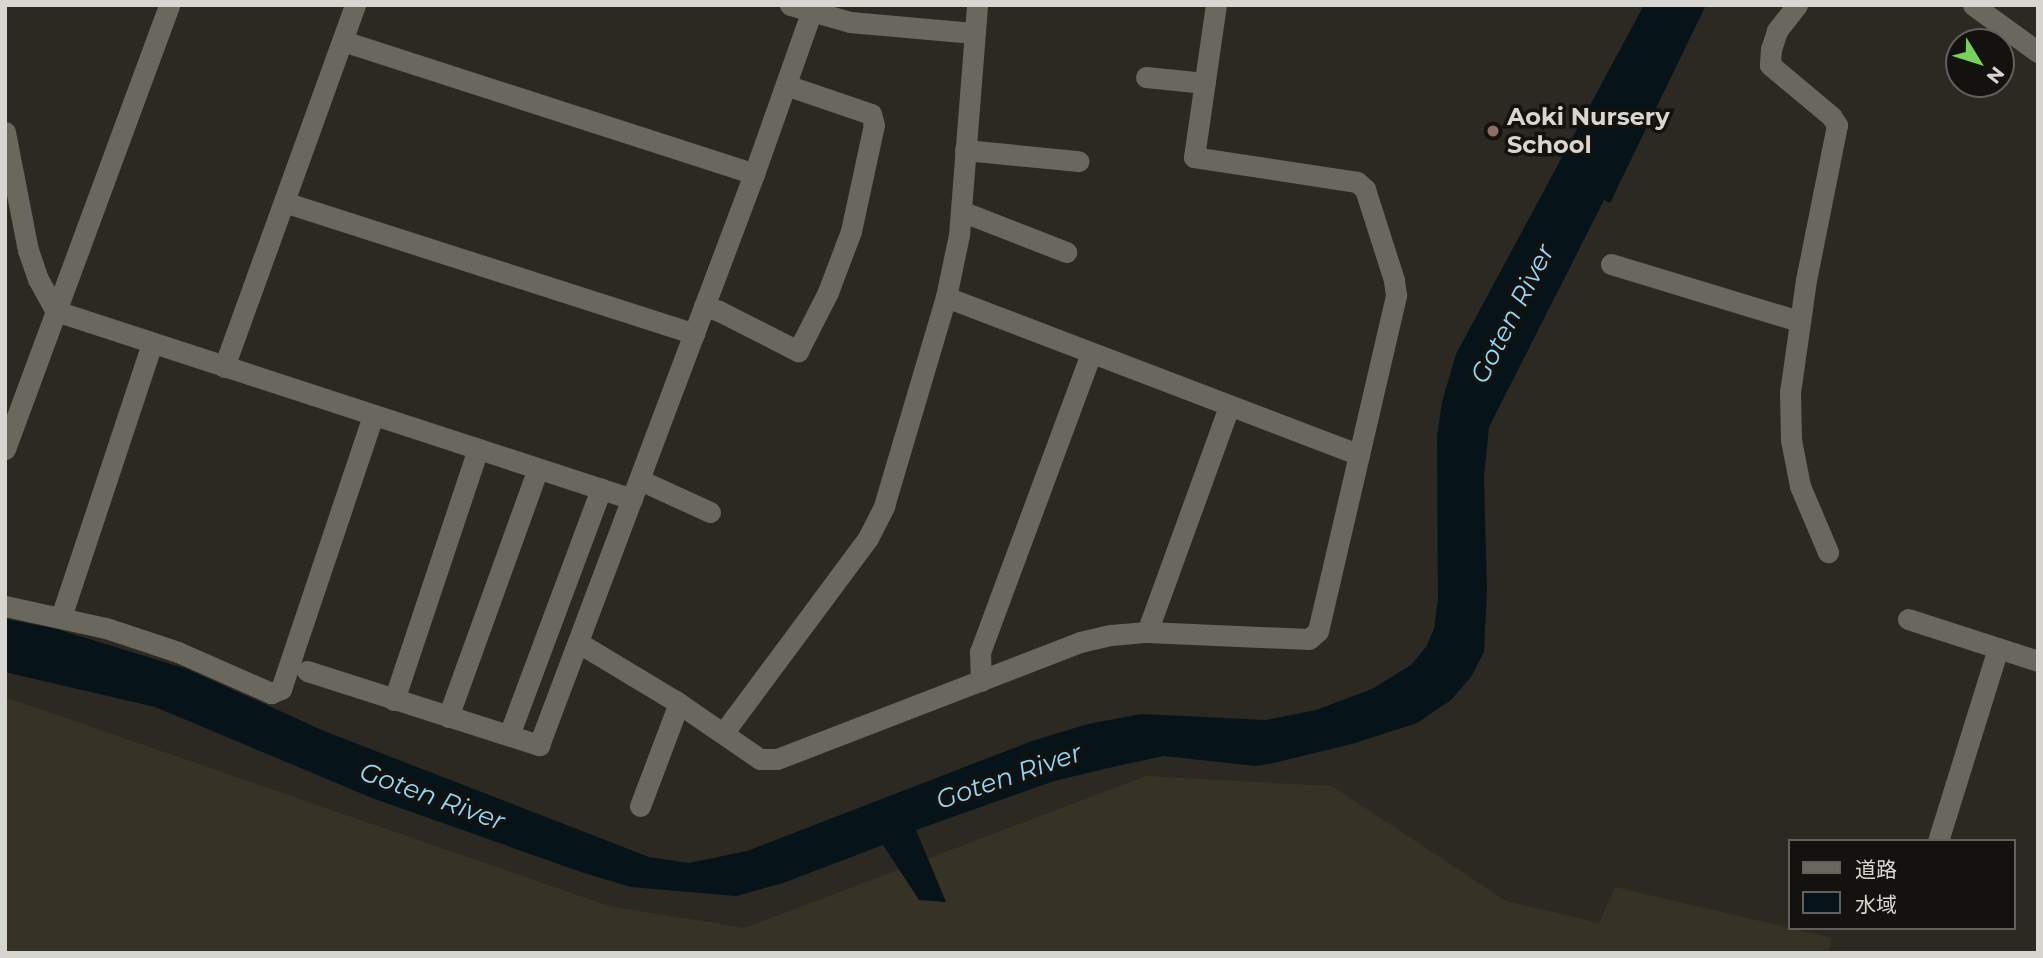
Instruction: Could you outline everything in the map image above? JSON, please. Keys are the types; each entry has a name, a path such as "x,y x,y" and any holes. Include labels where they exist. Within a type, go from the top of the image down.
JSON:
{"street":[{"path":"5,449 169,5"},
{"path":"224,367 355,5"},
{"path":"790,5 850,22 974,33"},
{"path":"724,732 868,538 884,506 946,297 959,235 977,5"},
{"path":"579,643 679,703 760,759 777,759 1080,642 1111,635 1147,632 1309,639 1318,631 1395,295 1394,280 1365,188 1357,182 1194,158 1216,5"},
{"path":"1797,5 1777,31 1771,49 1770,65 1837,125 1799,321 1790,392 1791,440 1800,486 1828,552"},
{"path":"1973,5 2038,51"},
{"path":"306,671 539,745 754,174 811,13"},
{"path":"343,41 754,174"},
{"path":"1146,76 1205,83"},
{"path":"704,306 798,351 828,292 851,231 874,125 871,114 786,85"},
{"path":"5,132 28,250 38,279 56,311 601,489 636,489 710,512"},
{"path":"965,150 1078,161"},
{"path":"284,202 694,334"},
{"path":"961,211 1066,252"},
{"path":"1611,264 1799,321"},
{"path":"946,297 1359,455"},
{"path":"61,617 152,343"},
{"path":"981,681 980,652 1091,354"},
{"path":"1147,632 1229,407"},
{"path":"5,606 106,628 178,652 271,693 281,689 373,415"},
{"path":"394,700 478,449"},
{"path":"447,717 538,469"},
{"path":"509,735 601,489"},
{"path":"1908,619 2038,661"},
{"path":"1939,839 1997,648"},
{"path":"639,806 679,703"}],"shaded area":[{"path":"5,697 609,906 745,928 1146,776 1332,786 1506,901 1599,923 1615,887 1787,927 1787,930 1832,938 1828,953 5,953"}],"water":[{"name":"Goten River","path":"1644,5 1706,5 1610,203 1604,200 1489,427 1484,477 1487,589 1484,652 1471,677 1451,700 1417,723 1352,744 1269,764 1255,766 1164,756 1117,766 1054,781 916,830 946,902 919,900 883,845 783,883 736,896 631,887 581,872 372,798 155,707 5,672 5,619 53,628 187,669 324,731 649,857 689,863 747,851 1032,741 1088,724 1141,714 1266,720 1316,710 1372,689 1411,665 1426,647 1434,629 1438,599 1437,436 1442,402 1456,354"}],"place":[{"name":"Aoki Nursery School","path":"1493,131"}]}
